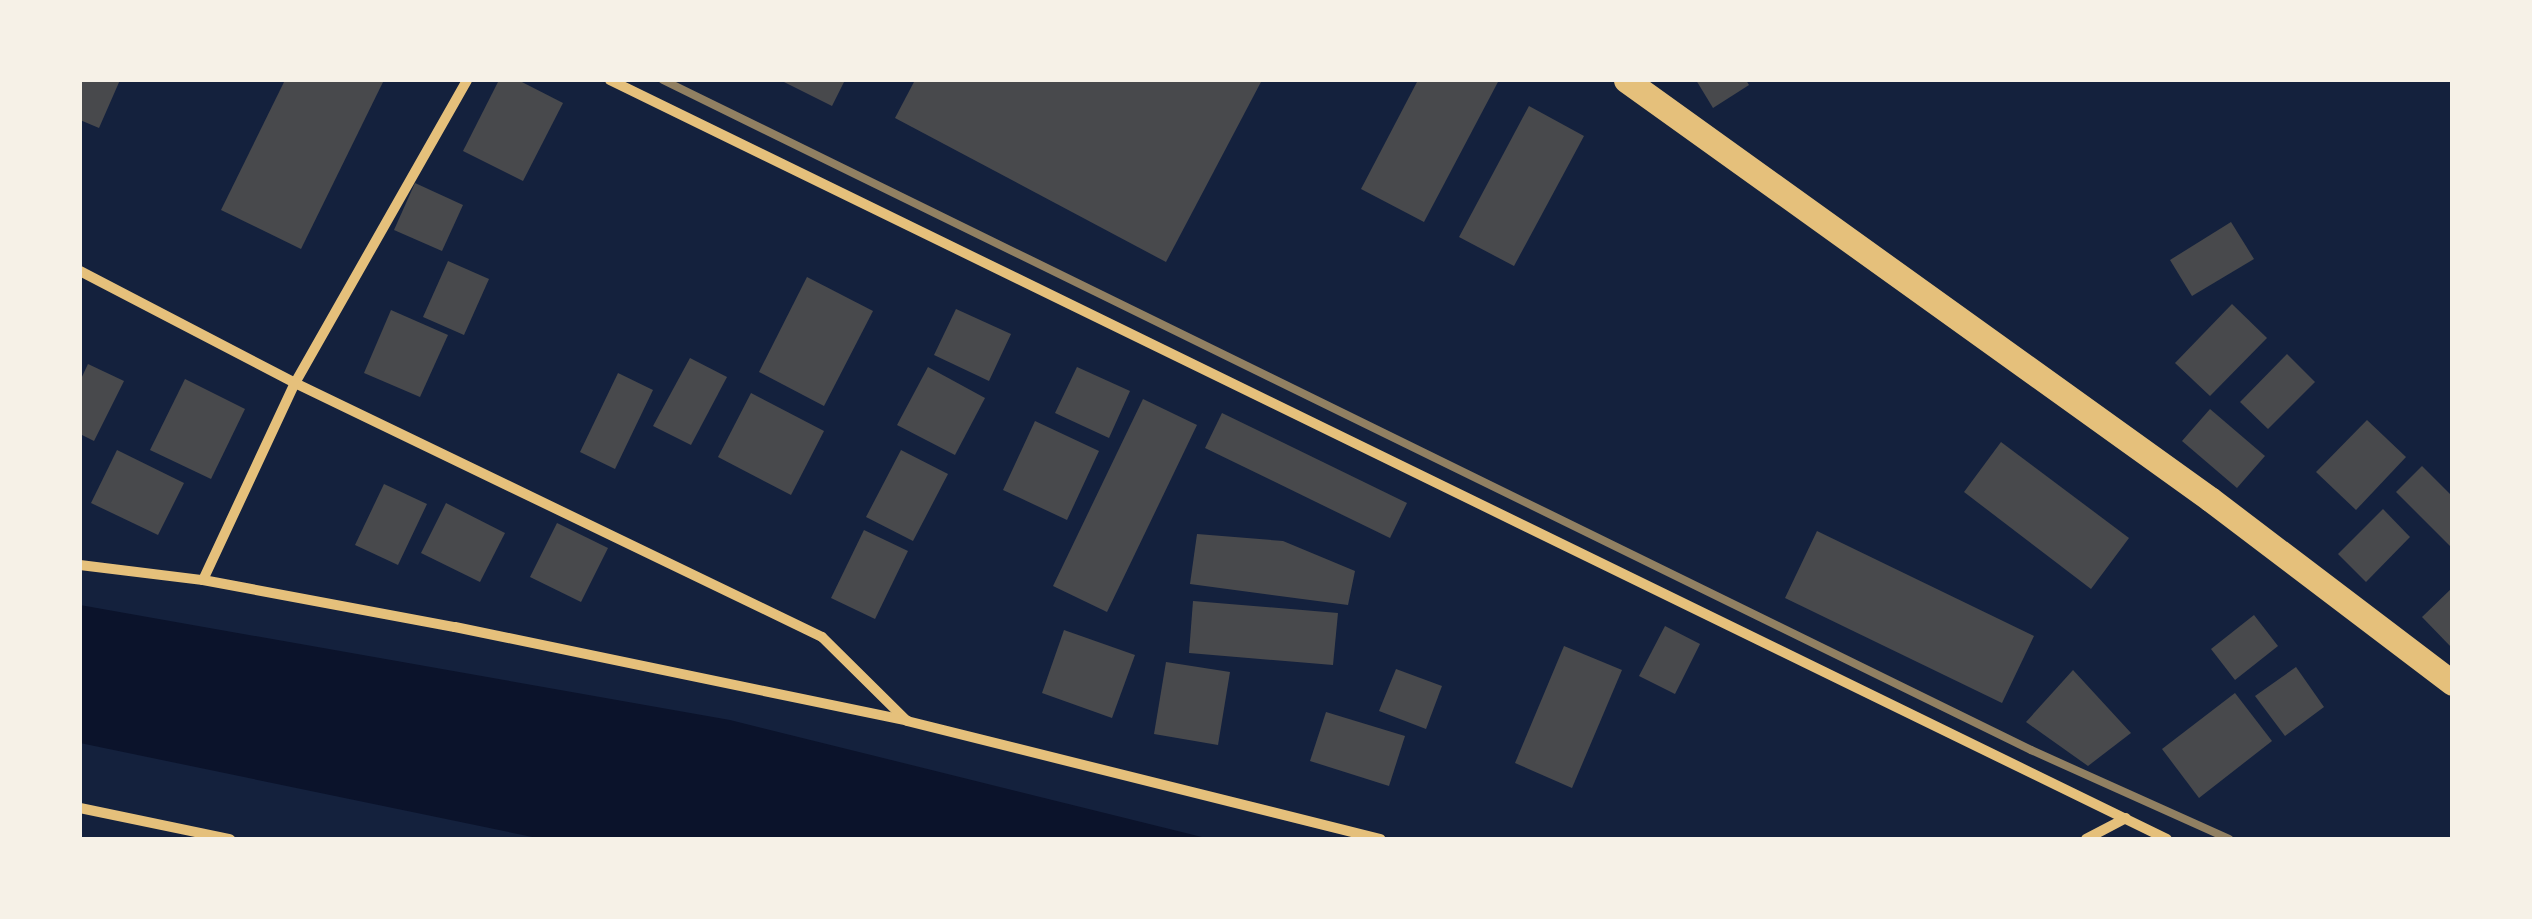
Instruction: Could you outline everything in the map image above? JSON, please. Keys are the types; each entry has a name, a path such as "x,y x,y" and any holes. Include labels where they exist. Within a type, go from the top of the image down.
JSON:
{"main road":[{"path":"1626,80 2210,499 2452,683"}],"street":[{"path":"203,580 294,383 468,80"},
{"path":"610,80 2167,839"},
{"path":"80,271 294,383 822,638 907,721"},
{"path":"80,564 203,580 455,627 907,721 1380,839"},
{"path":"80,808 230,839"},
{"path":"2086,839 2126,818"}],"water":[{"path":"80,605 730,720 1210,839 542,839 80,743"}],"building":[{"path":"80,80 120,80 99,128 80,120"},
{"path":"285,80 384,80 301,249 221,210"},
{"path":"499,80 518,80 563,103 523,181 463,151"},
{"path":"780,80 845,80 832,106"},
{"path":"915,80 1262,80 1166,262 895,118"},
{"path":"1418,80 1499,80 1424,222 1361,189"},
{"path":"1696,80 1746,80 1749,85 1713,108"},
{"path":"1529,106 1584,136 1514,266 1459,237"},
{"path":"415,183 463,205 442,251 394,230"},
{"path":"2231,222 2254,259 2192,296 2170,260"},
{"path":"448,261 489,279 464,335 423,317"},
{"path":"807,277 873,311 824,406 759,372"},
{"path":"2232,304 2267,338 2210,396 2175,363"},
{"path":"956,309 1011,334 989,381 934,355"},
{"path":"391,310 448,335 420,397 364,373"},
{"path":"2287,354 2315,382 2268,429 2240,402"},
{"path":"690,358 727,377 691,445 653,426"},
{"path":"88,364 124,381 94,441 80,434 80,381"},
{"path":"928,367 985,398 955,455 897,425"},
{"path":"1077,367 1130,391 1109,438 1055,413"},
{"path":"618,373 653,390 615,469 580,452"},
{"path":"185,379 245,409 211,479 150,450"},
{"path":"751,393 824,431 791,495 718,457"},
{"path":"1143,399 1197,425 1107,612 1053,586"},
{"path":"2210,409 2265,456 2237,488 2182,441"},
{"path":"1222,413 1407,503 1390,538 1205,448"},
{"path":"2367,420 2406,457 2356,510 2316,472"},
{"path":"1035,421 1099,451 1067,520 1003,490"},
{"path":"2001,442 2129,538 2091,589 1964,492"},
{"path":"117,450 184,483 158,535 91,503"},
{"path":"901,450 948,474 913,541 866,517"},
{"path":"2422,466 2452,496 2452,548 2396,492"},
{"path":"384,484 427,504 398,565 355,545"},
{"path":"446,503 505,533 480,582 421,553"},
{"path":"2383,509 2410,537 2366,582 2338,554"},
{"path":"557,523 608,548 581,602 530,577"},
{"path":"864,530 908,551 875,619 831,598"},
{"path":"1817,531 2034,636 2002,703 1785,598"},
{"path":"1197,534 1283,541 1355,571 1348,605 1190,584"},
{"path":"2452,588 2452,648 2422,617"},
{"path":"1193,601 1338,613 1333,665 1189,653"},
{"path":"2254,615 2278,646 2235,680 2211,649"},
{"path":"1665,626 1700,644 1675,694 1639,676"},
{"path":"1064,630 1135,655 1112,718 1042,693"},
{"path":"1564,646 1622,670 1572,788 1515,763"},
{"path":"1166,662 1230,672 1218,745 1154,734"},
{"path":"2296,667 2324,707 2285,736 2255,696"},
{"path":"1396,669 1442,686 1426,729 1379,711"},
{"path":"2073,670 2131,733 2088,766 2026,722"},
{"path":"2235,693 2272,741 2199,798 2162,749"},
{"path":"1326,712 1405,736 1389,786 1310,761"}],"railway":[{"path":"663,80 2031,750 2229,839"}]}
